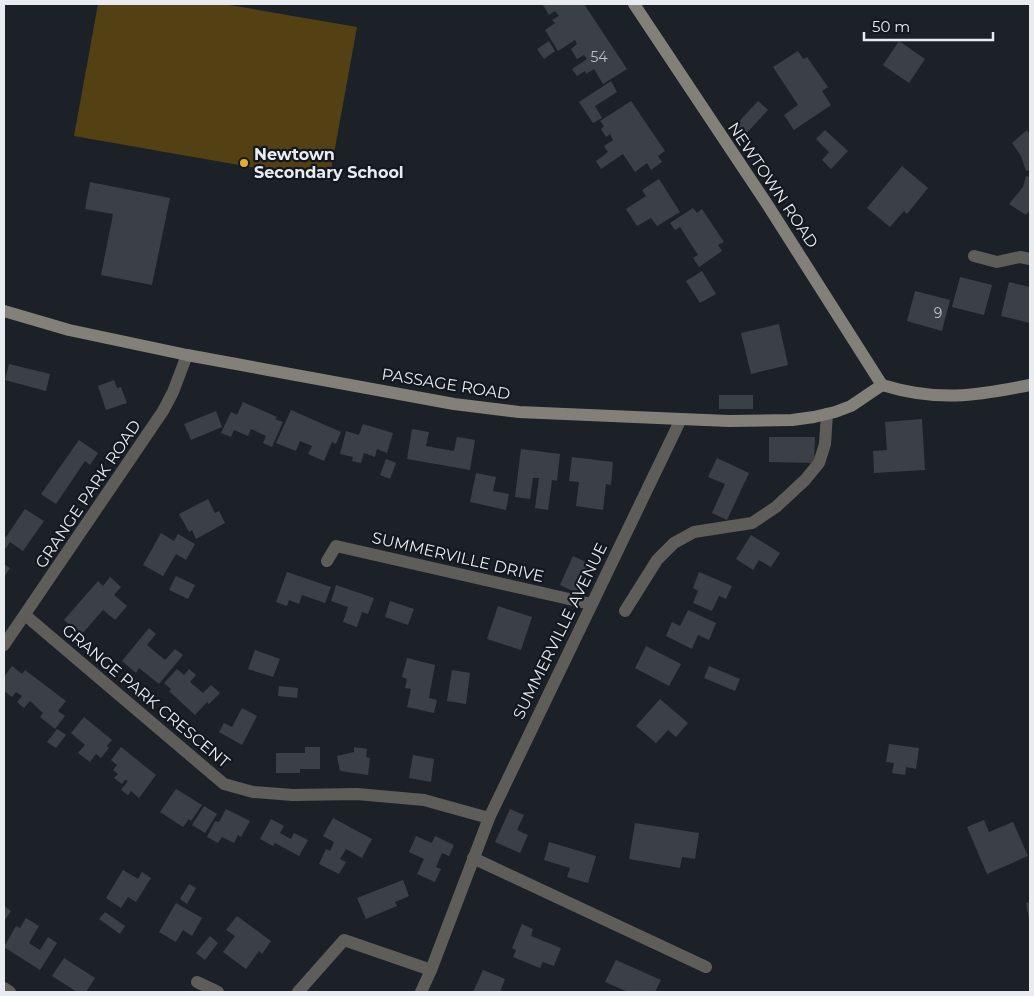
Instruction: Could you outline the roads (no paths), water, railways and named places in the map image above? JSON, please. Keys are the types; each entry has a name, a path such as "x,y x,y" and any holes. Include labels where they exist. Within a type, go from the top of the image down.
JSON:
{"main road":[{"name":"NEWTOWN ROAD","path":"634,4 767,204 882,385"},
{"name":"PASSAGE ROAD","path":"4,311 69,330 187,355 477,408 519,412 681,420 792,420 827,414 851,406 882,385"},
{"path":"882,385 918,394 947,397 980,395 1030,384"}],"street":[{"path":"974,256 997,262 1020,257 1030,259"},
{"name":"GRANGE PARK ROAD","path":"4,645 163,411 176,386 187,355"},
{"path":"625,611 657,560 674,543 694,532 752,523 776,507 806,480 819,463 826,444 827,414"},
{"name":"SUMMERVILLE AVENUE","path":"421,992 488,818 681,420"},
{"name":"SUMMERVILLE DRIVE","path":"327,561 336,546 591,604"},
{"name":"GRANGE PARK CRESCENT","path":"25,615 224,784 253,792 357,794 424,800 488,818"},
{"path":"473,858 706,967"},
{"path":"298,992 344,940 431,970"},
{"path":"197,982 218,992"},
{"path":"4,988 10,992"}],"place":[{"name":"Newtown Secondary School","path":"244,163"}]}
